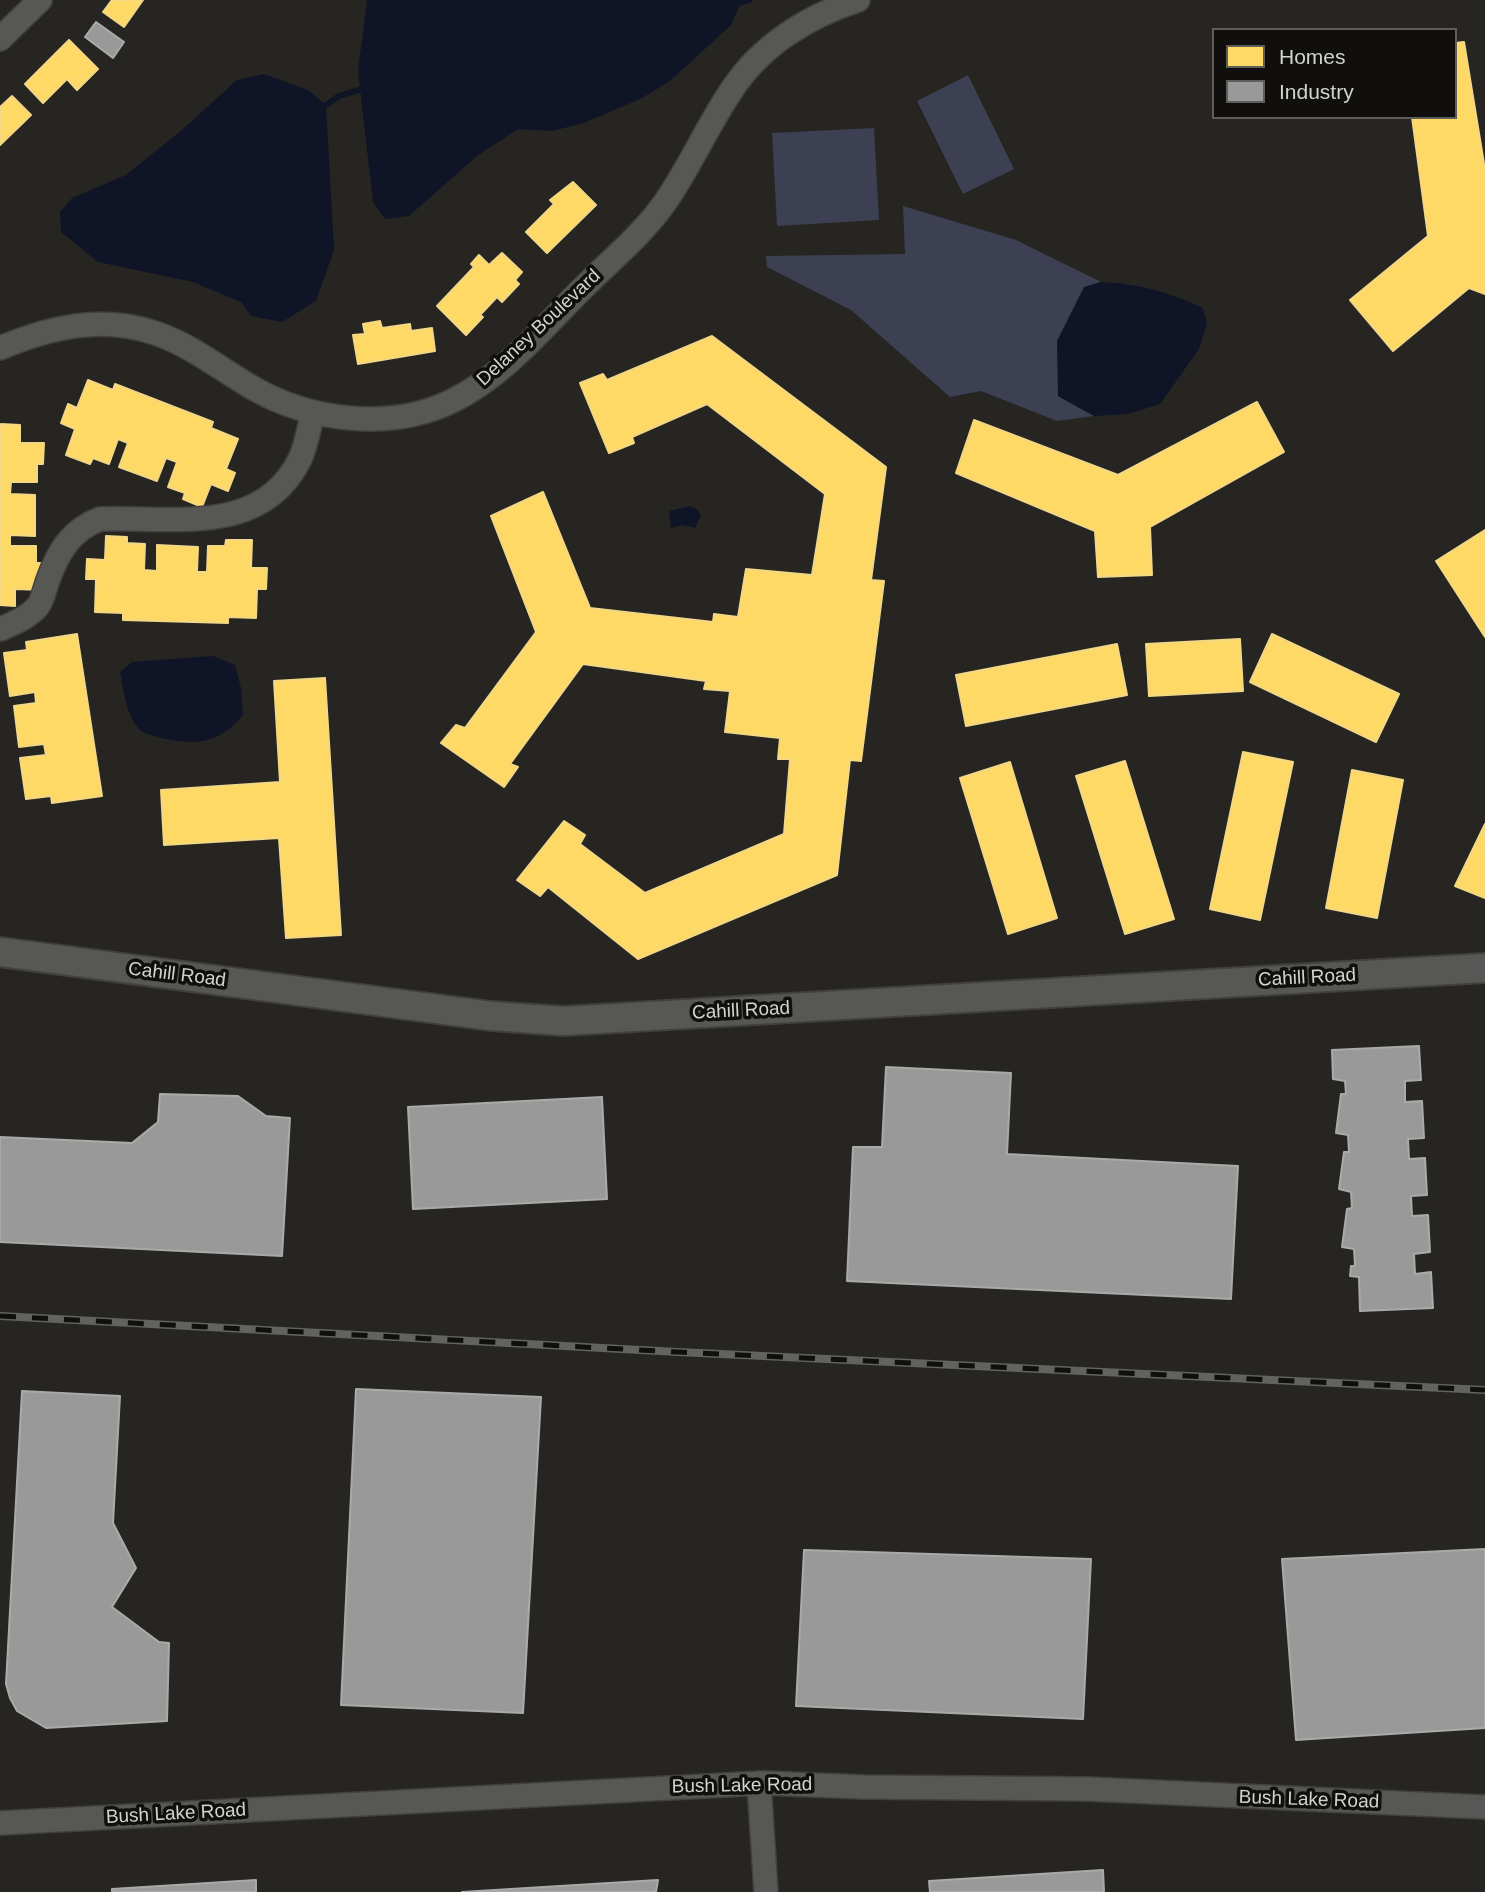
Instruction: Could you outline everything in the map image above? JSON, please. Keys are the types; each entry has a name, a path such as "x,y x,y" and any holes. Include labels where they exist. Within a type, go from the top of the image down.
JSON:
{"street":[{"path":"0,39 40,0"},
{"name":"Delaney Boulevard","path":"0,348 34,333 74,324 113,324 154,332 191,348 281,403 313,412 380,419 416,413 452,401 483,382 511,358 621,251 664,204 689,166 732,89 759,56 792,30 813,8 828,9 858,0"},
{"path":"1,629 21,620 39,605 52,568 72,535 84,525 107,519 208,519 244,510 276,493 290,477 301,457 313,412"},
{"name":"Cahill Road","path":"0,953 491,1016 564,1021 1485,968"},
{"path":"759,1783 766,1892"},
{"name":"Bush Lake Road","path":"0,1823 759,1783 1087,1789 1485,1807"}],"shaded area":[{"path":"367,0 742,0 731,25 670,81 642,98 584,123 552,131 518,129 477,156 409,216 385,219 373,202 358,71"},
{"path":"264,74 310,91 326,106 334,250 316,301 282,322 251,316 241,302 193,282 98,262 61,232 60,212 72,198 126,175 183,129 237,80"},
{"path":"968,75 1014,169 963,194 917,101"},
{"path":"874,128 879,220 777,226 772,133"},
{"path":"903,206 1016,240 1101,282 1084,288 1058,396 1094,416 1057,421 981,391 950,397 851,310 767,267 766,256 905,254"},
{"path":"1101,282 1154,290 1203,308 1207,323 1199,349 1160,404 1128,414 1094,416 1058,396 1057,341 1084,287"},
{"path":"690,506 698,510 701,516 695,528 682,525 671,528 669,511"},
{"path":"213,656 235,665 241,688 243,715 236,723 218,736 202,741 162,738 139,729 128,710 120,672 132,662"}],"building: Homes":[{"path":"112,0 143,0 124,27 103,12"},
{"path":"69,40 98,69 77,90 67,79 43,103 25,84"},
{"path":"1464,42 1485,170 1485,294 1469,288 1393,351 1350,300 1428,236 1412,119 1457,119 1457,43"},
{"path":"12,96 31,115 0,145 0,107"},
{"path":"573,182 596,205 547,253 526,232 554,204 550,200"},
{"path":"502,253 522,272 515,280 519,284 502,302 497,297 466,335 437,306 474,267 471,264 479,255 489,265"},
{"path":"380,321 382,328 410,324 411,331 432,328 435,351 358,364 353,335 365,334 363,324"},
{"path":"712,336 886,467 871,580 884,581 861,761 850,760 837,875 638,959 548,887 540,896 517,880 564,821 585,835 580,844 645,893 784,834 790,759 778,759 780,738 725,732 730,691 704,689 706,681 583,664 510,764 518,767 504,787 441,743 456,725 465,728 536,632 491,516 543,492 590,608 713,622 714,614 738,617 746,569 812,575 825,494 707,404 632,437 634,443 609,453 580,383 603,374 607,380"},
{"path":"88,380 113,390 115,384 213,422 211,428 238,439 226,469 235,473 228,491 211,484 202,507 183,499 185,493 168,487 177,462 166,458 157,481 119,467 128,443 118,439 109,464 93,458 90,464 66,455 75,429 61,423 68,404 77,408"},
{"path":"1257,402 1284,452 1150,527 1152,575 1098,577 1095,531 956,473 974,420 1118,475"},
{"path":"1,424 20,425 20,443 44,443 43,464 37,464 37,482 11,482 10,494 35,495 35,536 10,535 10,546 36,546 36,563 43,563 42,590 15,589 15,606 0,605"},
{"path":"1485,530 1485,637 1436,561"},
{"path":"106,536 127,537 127,543 145,544 144,570 157,571 157,545 198,547 197,572 207,572 208,546 225,546 226,540 252,540 251,568 267,568 266,589 257,589 256,618 228,617 228,623 123,620 123,613 95,612 96,579 86,579 87,559 105,560"},
{"path":"77,634 102,796 52,803 51,796 26,799 20,758 46,755 44,744 19,747 14,706 36,703 35,692 10,696 4,653 27,650 26,642"},
{"path":"1272,634 1399,694 1376,742 1250,682"},
{"path":"1240,639 1243,691 1149,696 1146,644"},
{"path":"1117,644 1127,695 966,726 956,675"},
{"path":"325,678 341,935 286,938 279,838 164,845 161,790 280,782 274,681"},
{"path":"1243,752 1293,762 1260,920 1210,909"},
{"path":"1125,761 1174,919 1125,934 1076,776"},
{"path":"1010,762 1057,918 1008,934 960,778"},
{"path":"1352,770 1403,780 1377,918 1326,908"},
{"path":"1485,824 1485,898 1455,886"}],"building: Industry":[{"path":"96,22 124,42 113,58 85,37"},
{"path":"1419,1046 1421,1080 1405,1081 1405,1102 1422,1101 1424,1138 1408,1139 1409,1159 1425,1158 1427,1195 1411,1196 1412,1216 1428,1215 1430,1252 1414,1254 1415,1274 1431,1272 1433,1308 1360,1311 1359,1277 1350,1276 1351,1266 1355,1266 1354,1249 1342,1247 1347,1209 1352,1208 1351,1192 1339,1189 1344,1152 1349,1152 1348,1135 1336,1133 1341,1094 1346,1094 1345,1081 1333,1079 1332,1050"},
{"path":"886,1067 1011,1073 1007,1154 1238,1166 1231,1299 847,1281 853,1147 882,1147"},
{"path":"160,1094 238,1096 266,1116 290,1118 282,1256 0,1242 0,1137 132,1143 158,1122"},
{"path":"602,1097 607,1199 413,1209 408,1107"},
{"path":"356,1389 541,1397 523,1713 341,1705"},
{"path":"22,1391 120,1396 113,1523 136,1568 112,1607 159,1642 169,1643 167,1721 46,1728 17,1711 10,1698 6,1684"},
{"path":"1485,1549 1485,1728 1296,1740 1282,1559"},
{"path":"804,1550 1091,1559 1083,1719 796,1706"},
{"path":"1103,1870 1104,1892 930,1892 929,1881"},
{"path":"256,1880 256,1892 112,1892 112,1889"},
{"path":"658,1880 656,1892 462,1892"}],"waterway":[{"path":"734,4 749,0"},
{"path":"319,110 339,96 365,88"}],"railway":[{"path":"0,1316 678,1352 1485,1390"}]}
